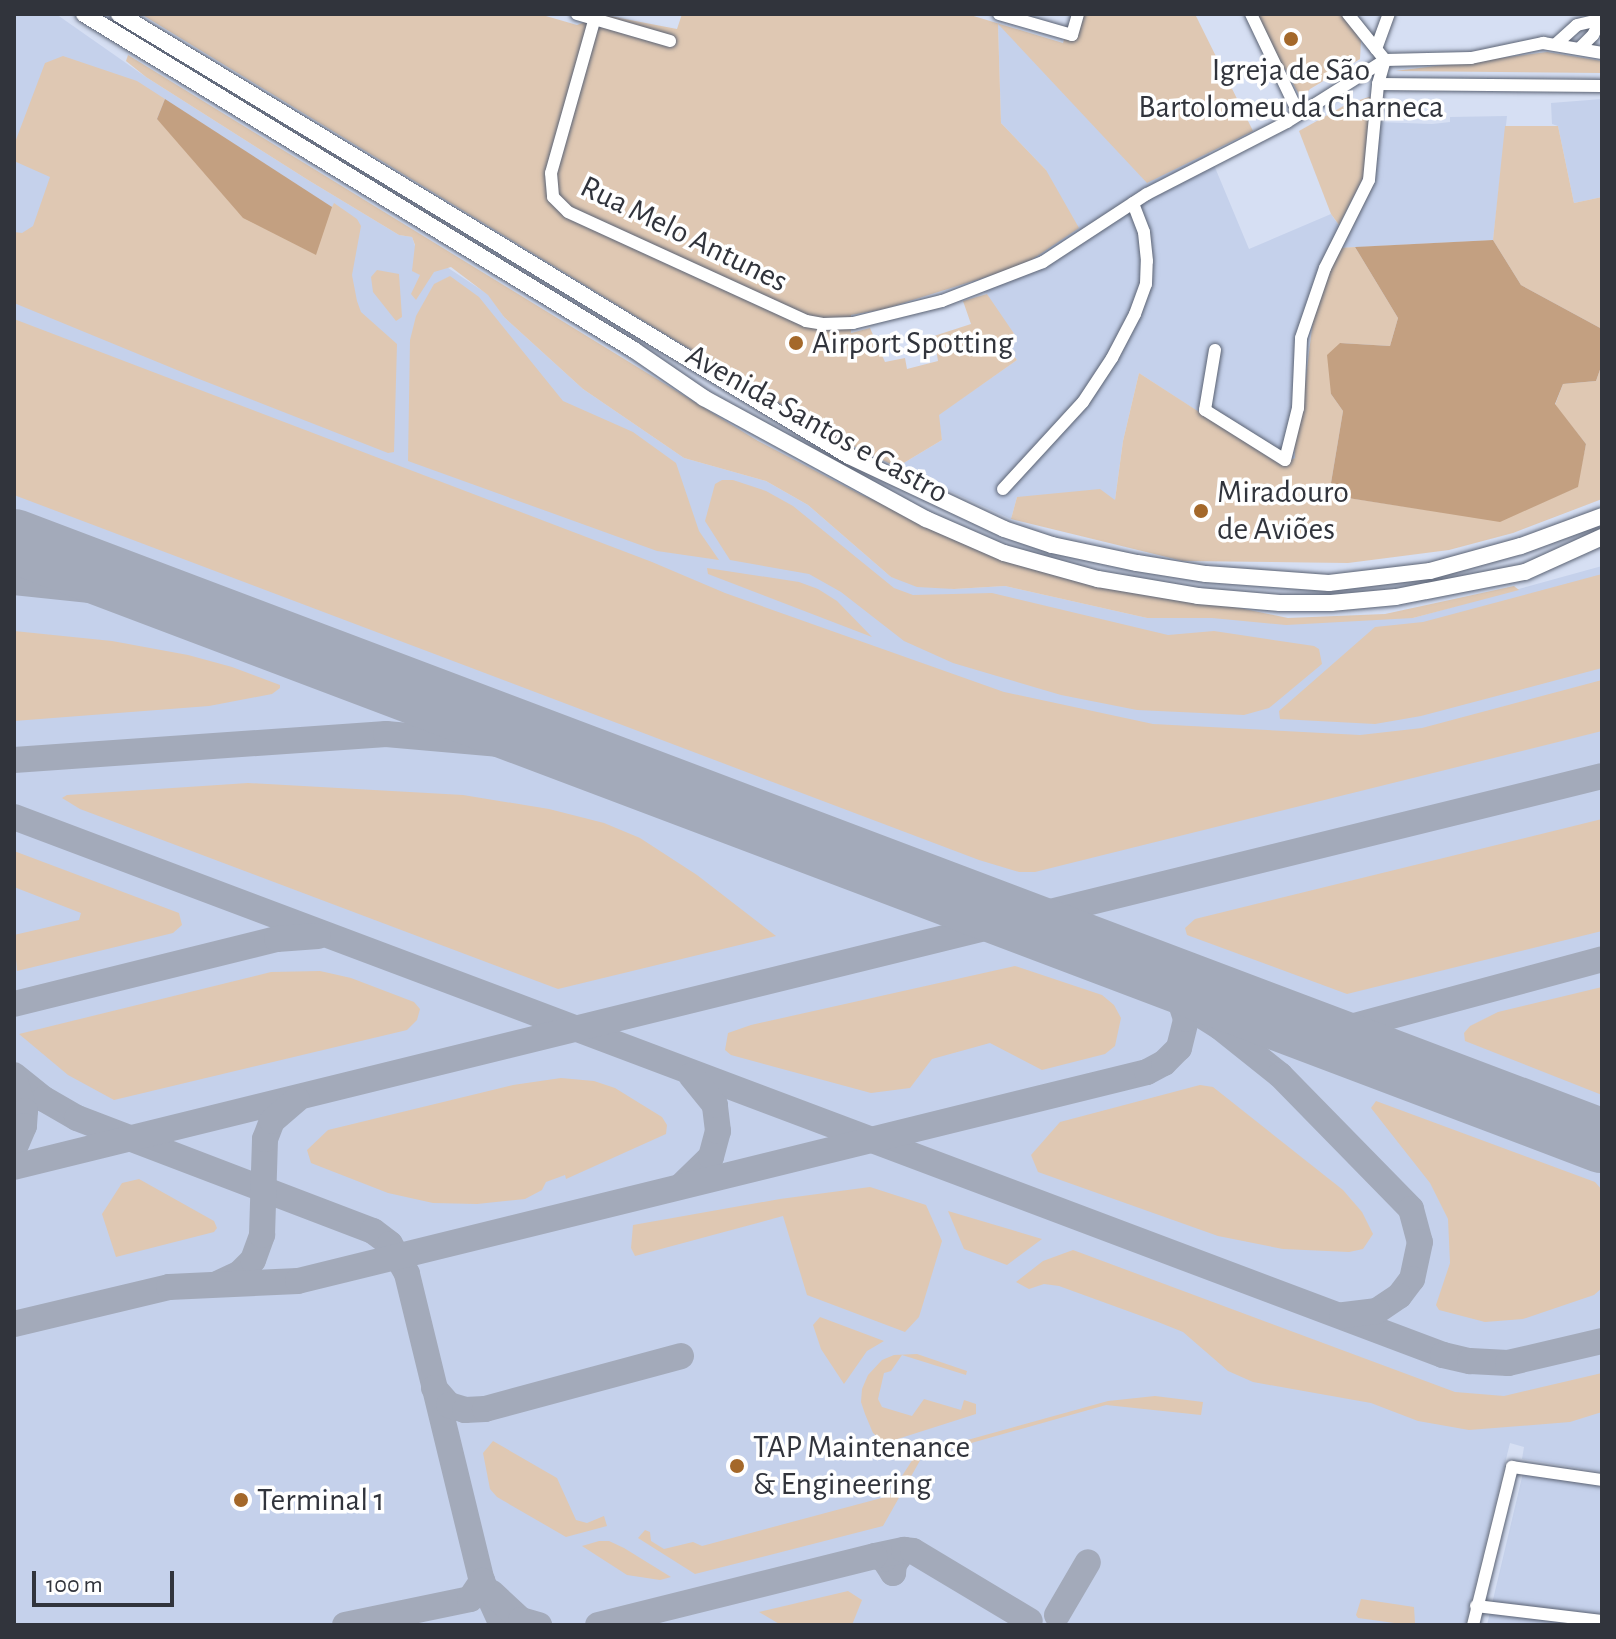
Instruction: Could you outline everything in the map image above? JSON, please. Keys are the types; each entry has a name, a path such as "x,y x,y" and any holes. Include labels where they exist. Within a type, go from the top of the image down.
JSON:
{"main road":[{"name":"Avenida Santos e Castro","path":"84,14 634,350 704,398 913,513 1004,553 1086,576 1198,596 1316,603 1396,597 1525,572 1602,537"},
{"name":"Avenida Santos e Castro","path":"119,14 849,456 1004,529 1052,545 1137,563 1206,574 1329,583 1430,571 1521,546 1602,516"}],"street":[{"path":"577,14 596,16 670,41"},
{"path":"999,14 1072,35 1078,14"},
{"path":"1251,14 1299,114"},
{"path":"1348,14 1385,60"},
{"path":"1376,49 1389,14"},
{"name":"Rua Melo Antunes","path":"596,16 551,173 553,197 559,206 806,321 838,325 885,316 967,293 1030,269 1133,203"},
{"path":"1556,44 1577,25 1601,20"},
{"path":"1580,48 1593,35 1601,20"},
{"path":"1003,489 1083,402 1112,358 1135,314 1146,284 1147,261 1144,232 1133,203 1299,114 1385,60 1460,59 1543,43 1602,53"},
{"path":"1215,350 1205,410 1285,460 1298,408 1301,338 1325,268 1369,180 1378,84 1385,60"},
{"path":"1378,84 1602,86"},
{"path":"1473,1625 1512,1467 1602,1480"},
{"path":"1476,1606 1602,1621"}],"shaded area":[{"path":"14,14 56,14 146,77 308,180 399,235 412,237 415,246 489,295 504,317 583,389 684,458 766,481 808,505 891,577 954,589 1005,586 1147,618 1413,618 1602,566 1602,1472 1522,1459 1524,1447 1510,1443 1465,1625 14,1625"},
{"path":"141,14 539,14 577,25 604,15 677,29 682,14 967,14 1063,43 1072,14 1195,14 1253,131 1147,183 998,24 1001,123 1046,170 1079,228 1024,265 884,309 851,315 851,333 870,328 885,362 905,358 907,369 938,361 934,336 971,324 963,301 987,294 1017,338 1007,346 1017,360 939,415 942,440 897,467 834,437"},
{"path":"1255,14 1342,14 1361,41 1360,59 1310,89 1302,100 1285,69 1278,69"},
{"path":"998,23 1147,182 1209,153 1249,249 1331,214 1344,233 1364,201 1378,122 1432,124 1450,122 1450,117 1507,116 1493,240 1339,248 1308,339 1303,401 1294,440 1295,458 1281,466 1139,373 1123,441 1115,500 1017,497 1011,519 897,467 942,440 938,415 1017,360 1007,346 1012,343 987,294 971,284 1046,170 1001,123"},
{"path":"1547,52 1602,61 1602,73 1395,71"},
{"path":"128,55 758,441 860,494 944,531 1034,565 1288,618 1385,614 1514,586 1519,590 1413,618 1286,625 1212,618 1147,618 1005,586 954,589 917,587 891,577 808,505 766,481 684,458 583,389 504,317 488,295 451,267 434,272 416,300 411,294 420,275 412,271 415,245 412,237 399,235 146,77 126,61"},
{"path":"63,56 137,81 165,99 157,119 332,207 334,203 357,219 361,226 352,275 357,301 361,312 397,344 394,452 388,453 194,377 14,303 14,232 22,233 33,226 50,177 14,161 14,145 45,63"},
{"path":"1372,96 1365,174 1339,225 1331,214 1299,131 1347,104"},
{"path":"165,99 332,207 316,255 243,218 157,119"},
{"path":"1602,99 1602,197 1574,203 1558,126 1552,124 1551,103"},
{"path":"1505,126 1558,126 1574,203 1602,197 1602,329 1521,285 1493,240"},
{"path":"1493,240 1521,285 1602,329 1602,364 1596,381 1563,384 1555,404 1586,444 1578,487 1500,522 1329,495 1343,411 1331,394 1327,355 1340,343 1390,346 1398,318 1355,247"},
{"path":"1355,247 1398,318 1390,346 1340,343 1331,394 1343,411 1329,495 1500,521 1577,487 1586,444 1555,405 1563,384 1596,381 1602,364 1602,499 1513,533 1449,550 1348,563 1183,561 1011,519 1017,497 1100,489 1115,500 1123,441 1139,373 1281,465 1295,458 1294,440 1303,401 1315,304 1339,248"},
{"path":"377,270 399,274 402,317 396,321 373,292 371,277"},
{"path":"450,276 479,297 563,401 633,432 676,463 699,531 719,560 657,551 408,461 410,340 416,316 434,284"},
{"path":"14,319 652,562 725,593 1004,692 1153,724 1360,735 1422,728 1602,680 1602,731 1035,872 1019,872 979,860 14,495"},
{"path":"733,480 766,491 793,506 894,588 913,595 992,593 1168,635 1214,631 1314,646 1319,649 1322,664 1269,708 1244,715 1137,710 1061,695 953,663 904,641 841,592 809,574 730,560 705,521 715,484"},
{"path":"707,568 799,582 818,589 837,601 872,637 708,574"},
{"path":"1602,574 1602,668 1421,716 1375,724 1280,719 1279,711 1375,627 1423,622"},
{"path":"14,631 112,641 188,655 232,667 280,685 280,688 272,694 209,706 14,721"},
{"path":"248,783 463,795 549,809 604,823 640,838 697,875 776,936 558,989 80,809 62,798 67,795"},
{"path":"1602,819 1602,931 1347,994 1187,935 1185,928 1195,919"},
{"path":"14,851 179,913 182,925 173,933 17,971 14,935 79,920 81,913 14,887"},
{"path":"1015,966 1102,995 1114,1005 1121,1018 1115,1046 1105,1054 1042,1070 990,1043 932,1059 910,1088 871,1093 731,1055 725,1050 728,1033 751,1025"},
{"path":"320,971 351,978 414,1002 420,1009 417,1020 407,1030 114,1100 68,1075 19,1034 271,972"},
{"path":"1602,987 1602,1095 1465,1041 1464,1033 1470,1026 1498,1012"},
{"path":"561,1078 594,1081 615,1088 662,1117 667,1125 666,1134 566,1179 565,1175 546,1182 542,1190 525,1199 477,1204 433,1203 388,1193 311,1163 307,1150 328,1130 513,1085"},
{"path":"1200,1085 1213,1087 1343,1190 1362,1212 1373,1234 1363,1249 1349,1252 1283,1249 1218,1236 1038,1172 1031,1155 1060,1122"},
{"path":"1376,1101 1595,1182 1602,1190 1602,1288 1594,1295 1523,1319 1485,1322 1439,1310 1436,1305 1450,1263 1448,1219 1430,1183 1371,1108"},
{"path":"139,1179 214,1221 217,1228 214,1232 116,1257 102,1214 122,1183"},
{"path":"870,1187 926,1205 942,1241 919,1317 905,1332 807,1295 783,1216 635,1256 631,1248 633,1225"},
{"path":"948,1211 1042,1239 1007,1265 964,1249"},
{"path":"1073,1250 1455,1392 1504,1396 1602,1373 1602,1412 1570,1422 1469,1430 1418,1421 1371,1403 1253,1382 1228,1371 1183,1332 1059,1286 1044,1284 1029,1289 1016,1282 1043,1261"},
{"path":"820,1317 884,1341 867,1351 844,1384 821,1349 813,1325"},
{"path":"917,1354 967,1371 966,1375 902,1355 891,1371 884,1373 878,1399 882,1407 912,1416 924,1399 961,1410 964,1400 976,1404 976,1414 885,1443 873,1433 861,1402 862,1389 868,1375 882,1360 894,1355"},
{"path":"1155,1396 1203,1402 1201,1415 1106,1405 922,1457 883,1526 695,1574 638,1538 645,1530 650,1532 651,1541 664,1549 693,1542 702,1546 889,1496 913,1459 924,1452 1108,1401"},
{"path":"493,1441 557,1478 576,1520 587,1523 604,1516 607,1526 566,1537 497,1497 490,1489 483,1453"},
{"path":"1523,1473 1602,1484 1602,1625 1487,1625"},
{"path":"609,1541 624,1548 671,1577 660,1580 627,1575 582,1546"},
{"path":"848,1591 862,1600 852,1625 781,1625 759,1612"},
{"path":"1361,1599 1414,1607 1415,1623 1409,1625 1358,1618 1356,1615"}],"taxiway":[{"path":"14,582 100,591 150,601 255,632"},
{"path":"14,760 386,734 521,746 609,766"},
{"path":"14,1167 1602,776"},
{"path":"14,817 1443,1355 1470,1361 1508,1363 1602,1341"},
{"path":"14,1004 277,939 318,936"},
{"path":"1072,941 1120,964 1220,1027 1280,1075 1411,1209 1420,1242 1412,1279 1399,1296 1377,1311 1342,1315"},
{"path":"1321,1035 1602,959"},
{"path":"14,1324 169,1287 298,1281 1147,1072 1164,1063 1179,1048 1186,1019 1176,989 1152,971"},
{"path":"14,1075 44,1099 77,1118 373,1231 390,1244 407,1274 482,1581 502,1625"},
{"path":"682,1185 711,1157 718,1131 715,1105 691,1075"},
{"path":"14,1078 25,1111 24,1126 14,1149"},
{"path":"219,1283 240,1273 253,1260 262,1235 265,1139 272,1121 297,1099"},
{"path":"434,1388 449,1405 465,1410 485,1409 681,1356"},
{"path":"904,1550 894,1564 893,1573 884,1559 875,1556 904,1550 913,1551 1030,1621"},
{"path":"598,1625 875,1556"},
{"path":"1057,1615 1088,1562"},
{"path":"345,1625 470,1599 482,1581"},
{"path":"492,1593 521,1620 539,1625"}],"runway":[{"path":"14,541 1602,1141"}],"place":[{"name":"Igreja de São Bartolomeu da Charneca","path":"1291,39"},
{"name":"Airport Spotting","path":"796,343"},
{"name":"Miradouro de Aviões","path":"1201,511"},
{"name":"TAP Maintenance & Engineering","path":"737,1466"},
{"name":"Terminal 1","path":"241,1500"}]}
